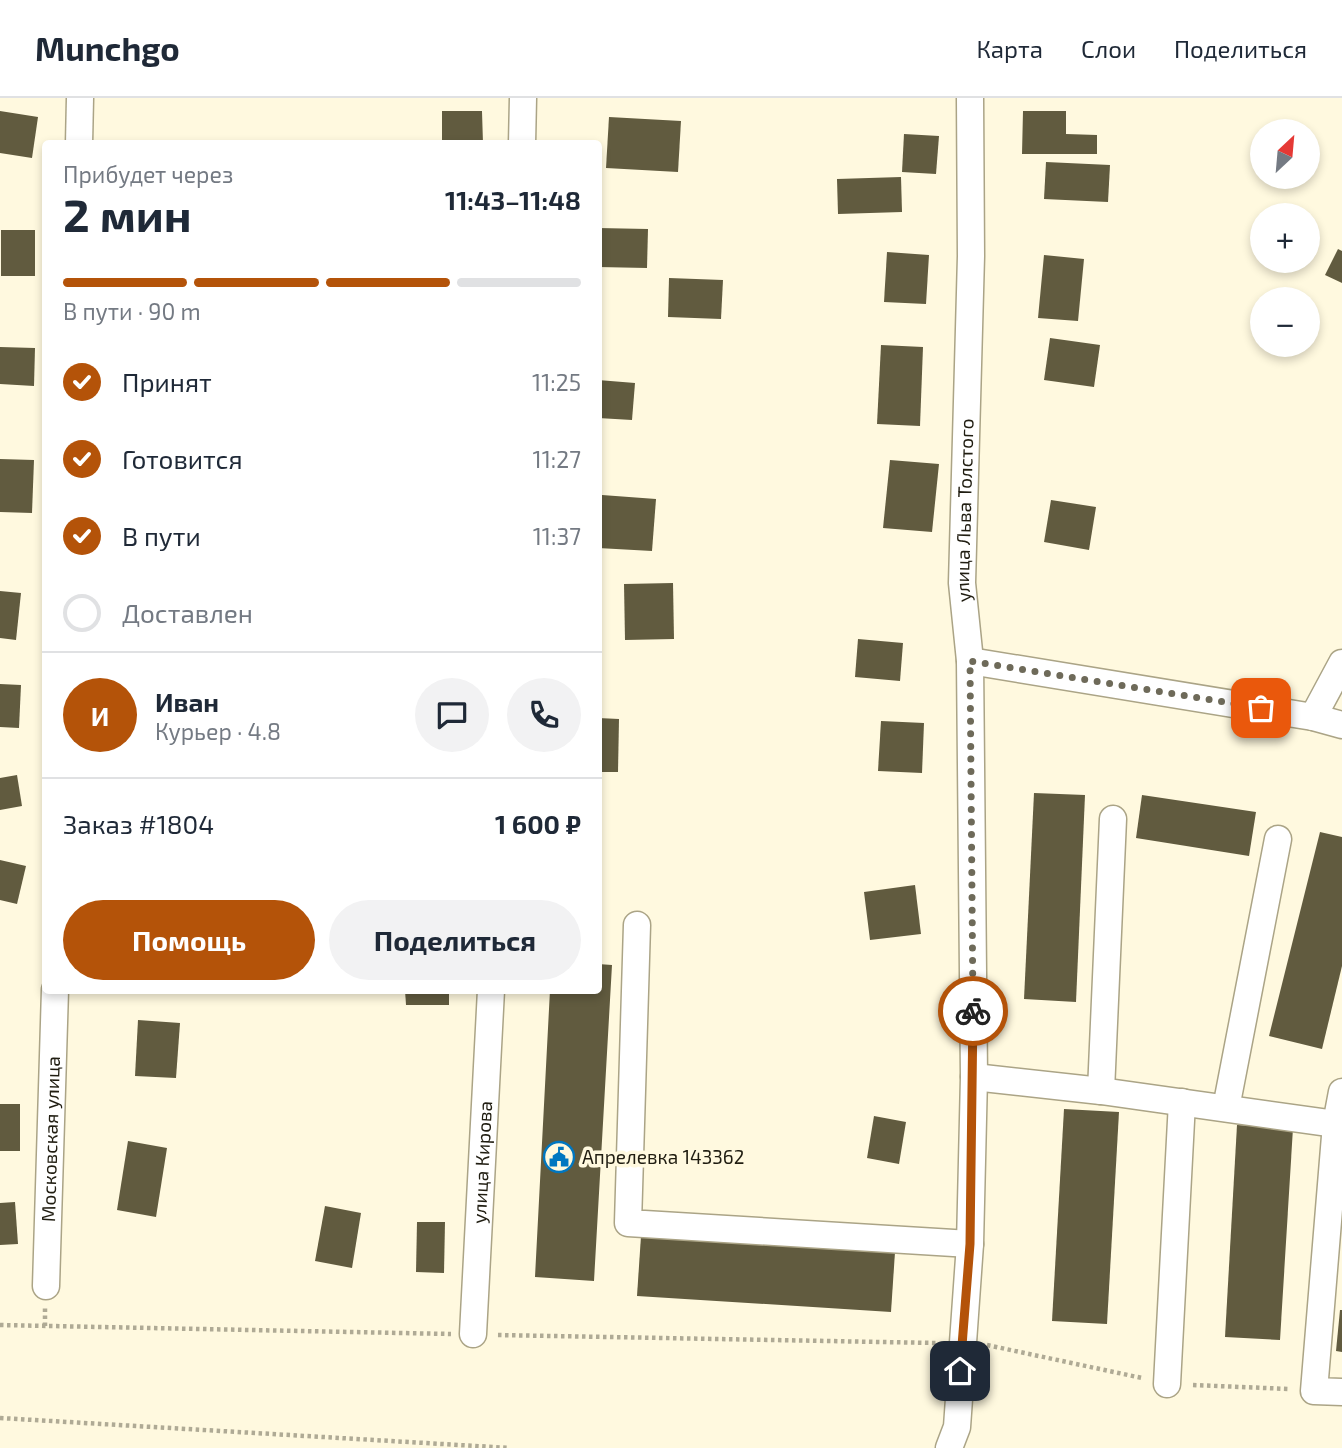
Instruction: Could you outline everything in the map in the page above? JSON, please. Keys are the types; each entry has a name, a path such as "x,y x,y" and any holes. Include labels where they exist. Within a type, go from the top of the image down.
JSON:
{"street":[{"path":"79,140 80,98"},
{"path":"522,140 523,98"},
{"name":"улица Льва Толстого","path":"957,1441 970,1244 974,1077 970,661 962,583 971,256 970,98"},
{"path":"970,661 1314,717 1342,725"},
{"path":"1314,717 1342,663"},
{"path":"1101,1091 1113,819"},
{"path":"1226,1108 1278,839"},
{"path":"638,925 628,1223 970,1244"},
{"name":"Московская улица","path":"46,1286 55,994"},
{"name":"улица Кирова","path":"474,1334 491,994"},
{"path":"974,1077 1101,1091 1339,1124"},
{"path":"1342,1092 1332,1282 1314,1391 1342,1392"},
{"path":"1167,1384 1182,1102"}],"path":[{"path":"0,1325 950,1343"},
{"path":"0,1418 510,1448"}],"building":[{"path":"0,111 38,117 32,158 0,153"},
{"path":"442,111 482,111 483,140 442,140"},
{"path":"1023,111 1066,111 1066,134 1097,135 1097,154 1022,154"},
{"path":"609,117 681,121 678,172 606,168"},
{"path":"904,134 939,136 936,174 902,172"},
{"path":"1046,162 1110,165 1108,202 1044,199"},
{"path":"901,177 902,212 838,214 837,179"},
{"path":"602,228 648,229 647,268 602,267"},
{"path":"1,230 35,230 35,276 1,276"},
{"path":"1338,249 1342,251 1342,283 1325,275"},
{"path":"887,252 929,255 926,304 884,302"},
{"path":"1044,255 1084,259 1078,321 1038,318"},
{"path":"669,278 723,280 721,319 668,317"},
{"path":"1050,338 1100,345 1094,387 1044,380"},
{"path":"881,345 923,347 920,426 877,424"},
{"path":"0,347 35,348 34,386 0,384"},
{"path":"602,380 635,383 632,420 602,418"},
{"path":"0,459 34,460 32,513 0,512"},
{"path":"890,460 939,464 932,532 883,528"},
{"path":"602,495 656,499 652,551 602,548"},
{"path":"1051,500 1096,507 1089,550 1044,542"},
{"path":"673,583 674,639 625,640 624,584"},
{"path":"0,591 21,593 16,640 0,638"},
{"path":"858,639 903,643 900,681 855,677"},
{"path":"0,684 21,685 19,728 0,727"},
{"path":"602,718 619,719 618,772 602,772"},
{"path":"881,721 924,723 922,773 878,771"},
{"path":"17,775 22,806 0,810 0,778"},
{"path":"1034,793 1085,795 1076,1002 1024,999"},
{"path":"1142,795 1256,812 1249,856 1136,838"},
{"path":"1320,832 1342,837 1342,966 1322,1049 1269,1036"},
{"path":"0,860 26,866 17,904 0,900"},
{"path":"915,885 921,934 870,940 864,892"},
{"path":"602,964 612,965 594,1281 535,1277 550,994 602,994"},
{"path":"405,994 449,994 449,1005 406,1005"},
{"path":"138,1020 180,1023 176,1078 135,1076"},
{"path":"0,1104 20,1104 20,1151 0,1151"},
{"path":"1064,1109 1119,1112 1107,1324 1052,1321"},
{"path":"874,1116 906,1122 899,1164 867,1158"},
{"path":"1237,1125 1293,1128 1280,1340 1225,1337"},
{"path":"128,1141 167,1148 156,1217 117,1210"},
{"path":"15,1202 18,1244 0,1245 0,1203"},
{"path":"325,1206 361,1213 352,1268 315,1261"},
{"path":"417,1222 445,1222 444,1273 416,1272"},
{"path":"641,1236 895,1252 891,1312 637,1296"},
{"path":"1342,1310 1342,1352 1336,1351"}],"way so far":[{"path":"973,1011 970,661 1261,708"}],"place":[{"name":"Апрелевка 143362","path":"559,1157"}],"route":[{"path":"960,1371 970,1244 973,1011"}]}
